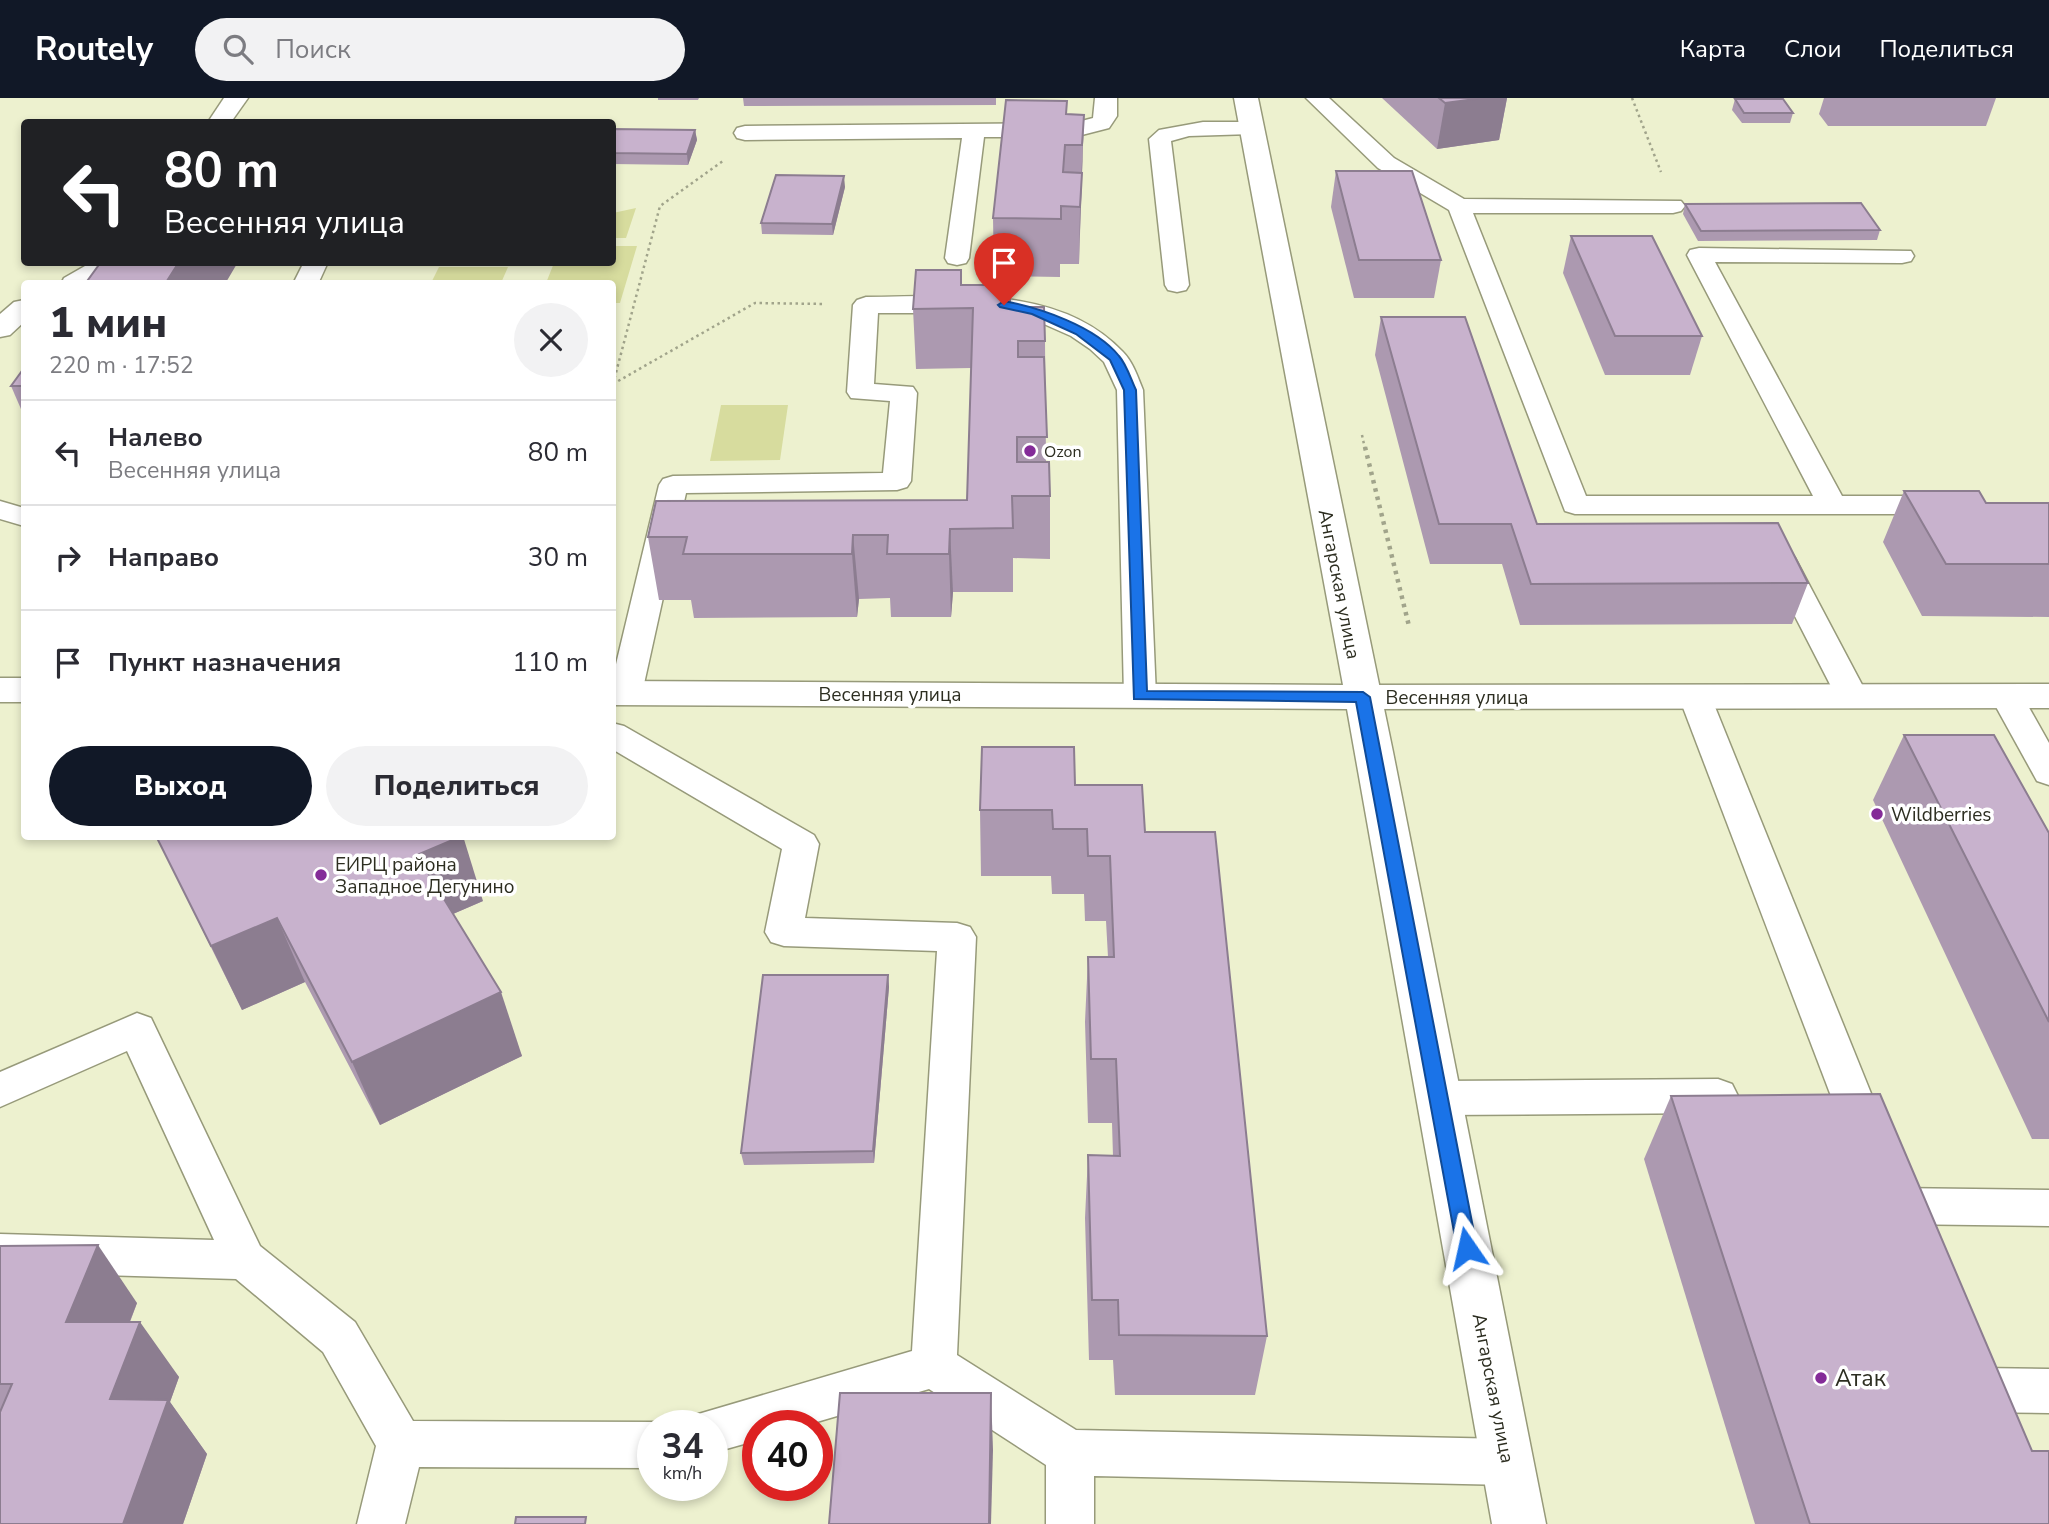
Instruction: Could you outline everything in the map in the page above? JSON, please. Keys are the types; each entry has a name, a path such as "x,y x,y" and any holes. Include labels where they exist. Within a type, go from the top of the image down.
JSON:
{"street":[{"path":"221,119 236,98"},
{"name":"Ангарская улица","path":"1246,98 1363,697 1519,1524"},
{"path":"81,280 105,266"},
{"path":"0,329 21,311"},
{"path":"0,690 21,690"},
{"name":"Весенняя улица","path":"619,693 1363,697 2049,696"}],"lane":[{"path":"746,133 1090,128 1101,123 1106,116 1105,98"},
{"path":"1317,98 1386,163 1459,206 1673,206"},
{"path":"1177,285 1160,139 1164,134 1178,130 1252,128"},
{"path":"957,258 974,131"},
{"path":"1459,206 1575,505 1968,505"},
{"path":"1832,505 1699,255 1902,256"},
{"path":"619,693 673,485 897,481 904,393 860,393 866,305 1004,305 1035,311 1080,331 1115,358 1130,390 1140,696"},
{"path":"1752,505 1852,696"},
{"path":"0,510 21,516"},
{"path":"2006,696 2049,773"},
{"path":"1695,697 1901,1225 2049,1208"},
{"path":"616,736 801,844 784,932 957,937 934,1366"},
{"path":"0,1090 137,1029 245,1260 339,1336 400,1444 381,1524"},
{"path":"1810,1096 1851,1095"},
{"path":"1439,1098 1755,1096"},
{"path":"0,1253 245,1260"},
{"path":"1952,1354 1966,1390 2049,1391"},
{"path":"728,1426 934,1366 1070,1454 1508,1462"},
{"path":"400,1444 637,1445"},
{"path":"1070,1454 1070,1524"}],"path":[{"path":"1632,98 1673,206"},
{"path":"616,373 660,206 722,161 778,133"},
{"path":"616,382 755,303 866,305"}],"green space":[{"path":"636,208 626,238 616,238 616,212"},
{"path":"616,246 637,246 620,303 616,303 616,280 547,280 553,266 616,266"},
{"path":"439,267 508,267 502,280 432,280"},
{"path":"721,405 788,405 780,460 710,461"}],"building":[{"path":"1439,98 1483,98 1445,103"},
{"path":"1735,99 1783,99 1793,113 1744,113"},
{"path":"1006,100 1067,101 1066,114 1084,115 1082,145 1065,145 1063,172 1082,173 1080,207 1061,206 1061,219 993,218"},
{"path":"616,129 695,130 687,154 616,153"},
{"path":"1336,171 1412,171 1441,260 1359,260"},
{"path":"776,175 844,176 832,224 761,223"},
{"path":"1861,203 1880,230 1701,231 1685,204"},
{"path":"1571,236 1652,236 1702,336 1615,336"},
{"path":"98,266 176,266 168,280 88,280"},
{"path":"916,270 961,270 961,285 1010,285 1010,307 1044,307 1045,341 1018,341 1018,357 1044,357 1047,437 1017,437 1017,462 1049,462 1050,496 1012,496 1013,528 950,529 949,554 887,554 888,535 853,535 852,554 683,554 687,537 648,537 656,501 967,500 973,308 913,309"},
{"path":"1381,317 1465,317 1537,524 1778,523 1808,583 1531,584 1511,524 1439,524"},
{"path":"21,372 21,386 11,386"},
{"path":"1904,491 1979,491 1986,503 2049,503 2049,564 1946,564"},
{"path":"1904,735 1994,735 2049,833 2049,1022"},
{"path":"982,747 1074,747 1075,785 1142,785 1145,832 1215,832 1267,1336 1119,1335 1118,1300 1092,1300 1088,1155 1120,1156 1116,1059 1091,1059 1088,957 1114,957 1110,856 1088,856 1087,829 1053,829 1052,810 980,810"},
{"path":"158,840 453,840 417,855 501,992 352,1062 277,918 211,946"},
{"path":"763,975 888,975 873,1151 741,1153"},
{"path":"1880,1094 2032,1451 2049,1451 2049,1524 1810,1524 1671,1096"},
{"path":"98,1245 66,1322 140,1322 110,1399 168,1400 123,1524 0,1524 0,1412 12,1384 0,1384 0,1246"},
{"path":"840,1393 991,1393 989,1524 829,1524"},
{"path":"516,1517 586,1517 585,1524 515,1524"}],"place":[{"name":"Ozon","path":"1030,451"},
{"name":"Wildberries","path":"1877,814"},
{"name":"ЕИРЦ района Западное Дегунино","path":"321,875"},
{"name":"Атак","path":"1821,1378"}],"route":[{"path":"1004,305 1035,311 1080,331 1115,358 1130,390 1140,696 1363,697 1467,1248"}]}
